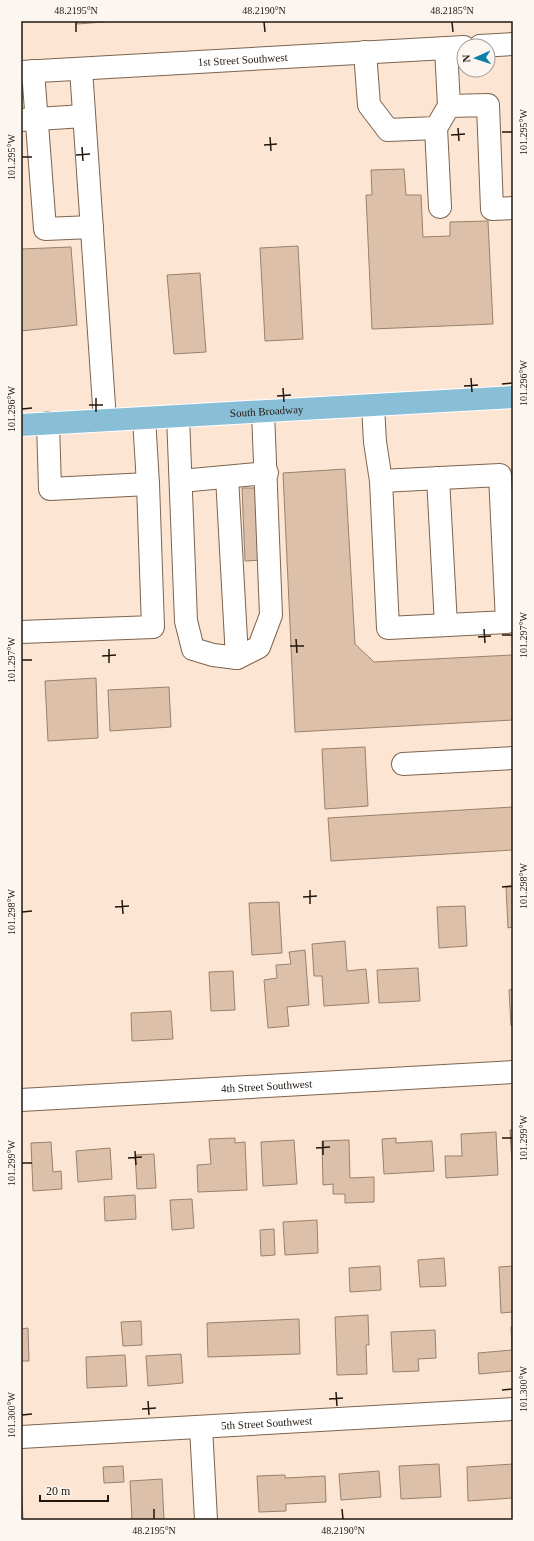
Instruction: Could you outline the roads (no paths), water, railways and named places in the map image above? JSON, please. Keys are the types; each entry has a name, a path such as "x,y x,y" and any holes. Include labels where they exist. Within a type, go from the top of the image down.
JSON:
{"main road":[{"name":"South Broadway","path":"21,424 513,398"}],"street":[{"path":"496,45 513,44"},
{"path":"440,207 436,128 449,106 455,47"},
{"name":"1st Street Southwest","path":"27,71 455,47"},
{"path":"365,52 369,105 388,130 436,128"},
{"path":"81,68 105,420"},
{"path":"27,71 25,121 45,229 92,227"},
{"path":"449,106 488,105 492,209 513,208"},
{"path":"25,121 84,116"},
{"path":"373,406 375,442 381,481 388,628 507,622 509,582 500,475 381,481"},
{"path":"178,416 186,621 193,649 213,656 237,658 259,647 271,615 267,472 263,412"},
{"path":"21,632 153,627 144,418"},
{"path":"48,423 50,489 148,484"},
{"path":"181,481 267,472"},
{"path":"227,477 237,658"},
{"path":"438,478 446,625"},
{"path":"403,764 513,758"},
{"name":"4th Street Southwest","path":"21,1100 513,1072"},
{"name":"5th Street Southwest","path":"21,1436 513,1409"},
{"path":"201,1426 206,1520"}]}
